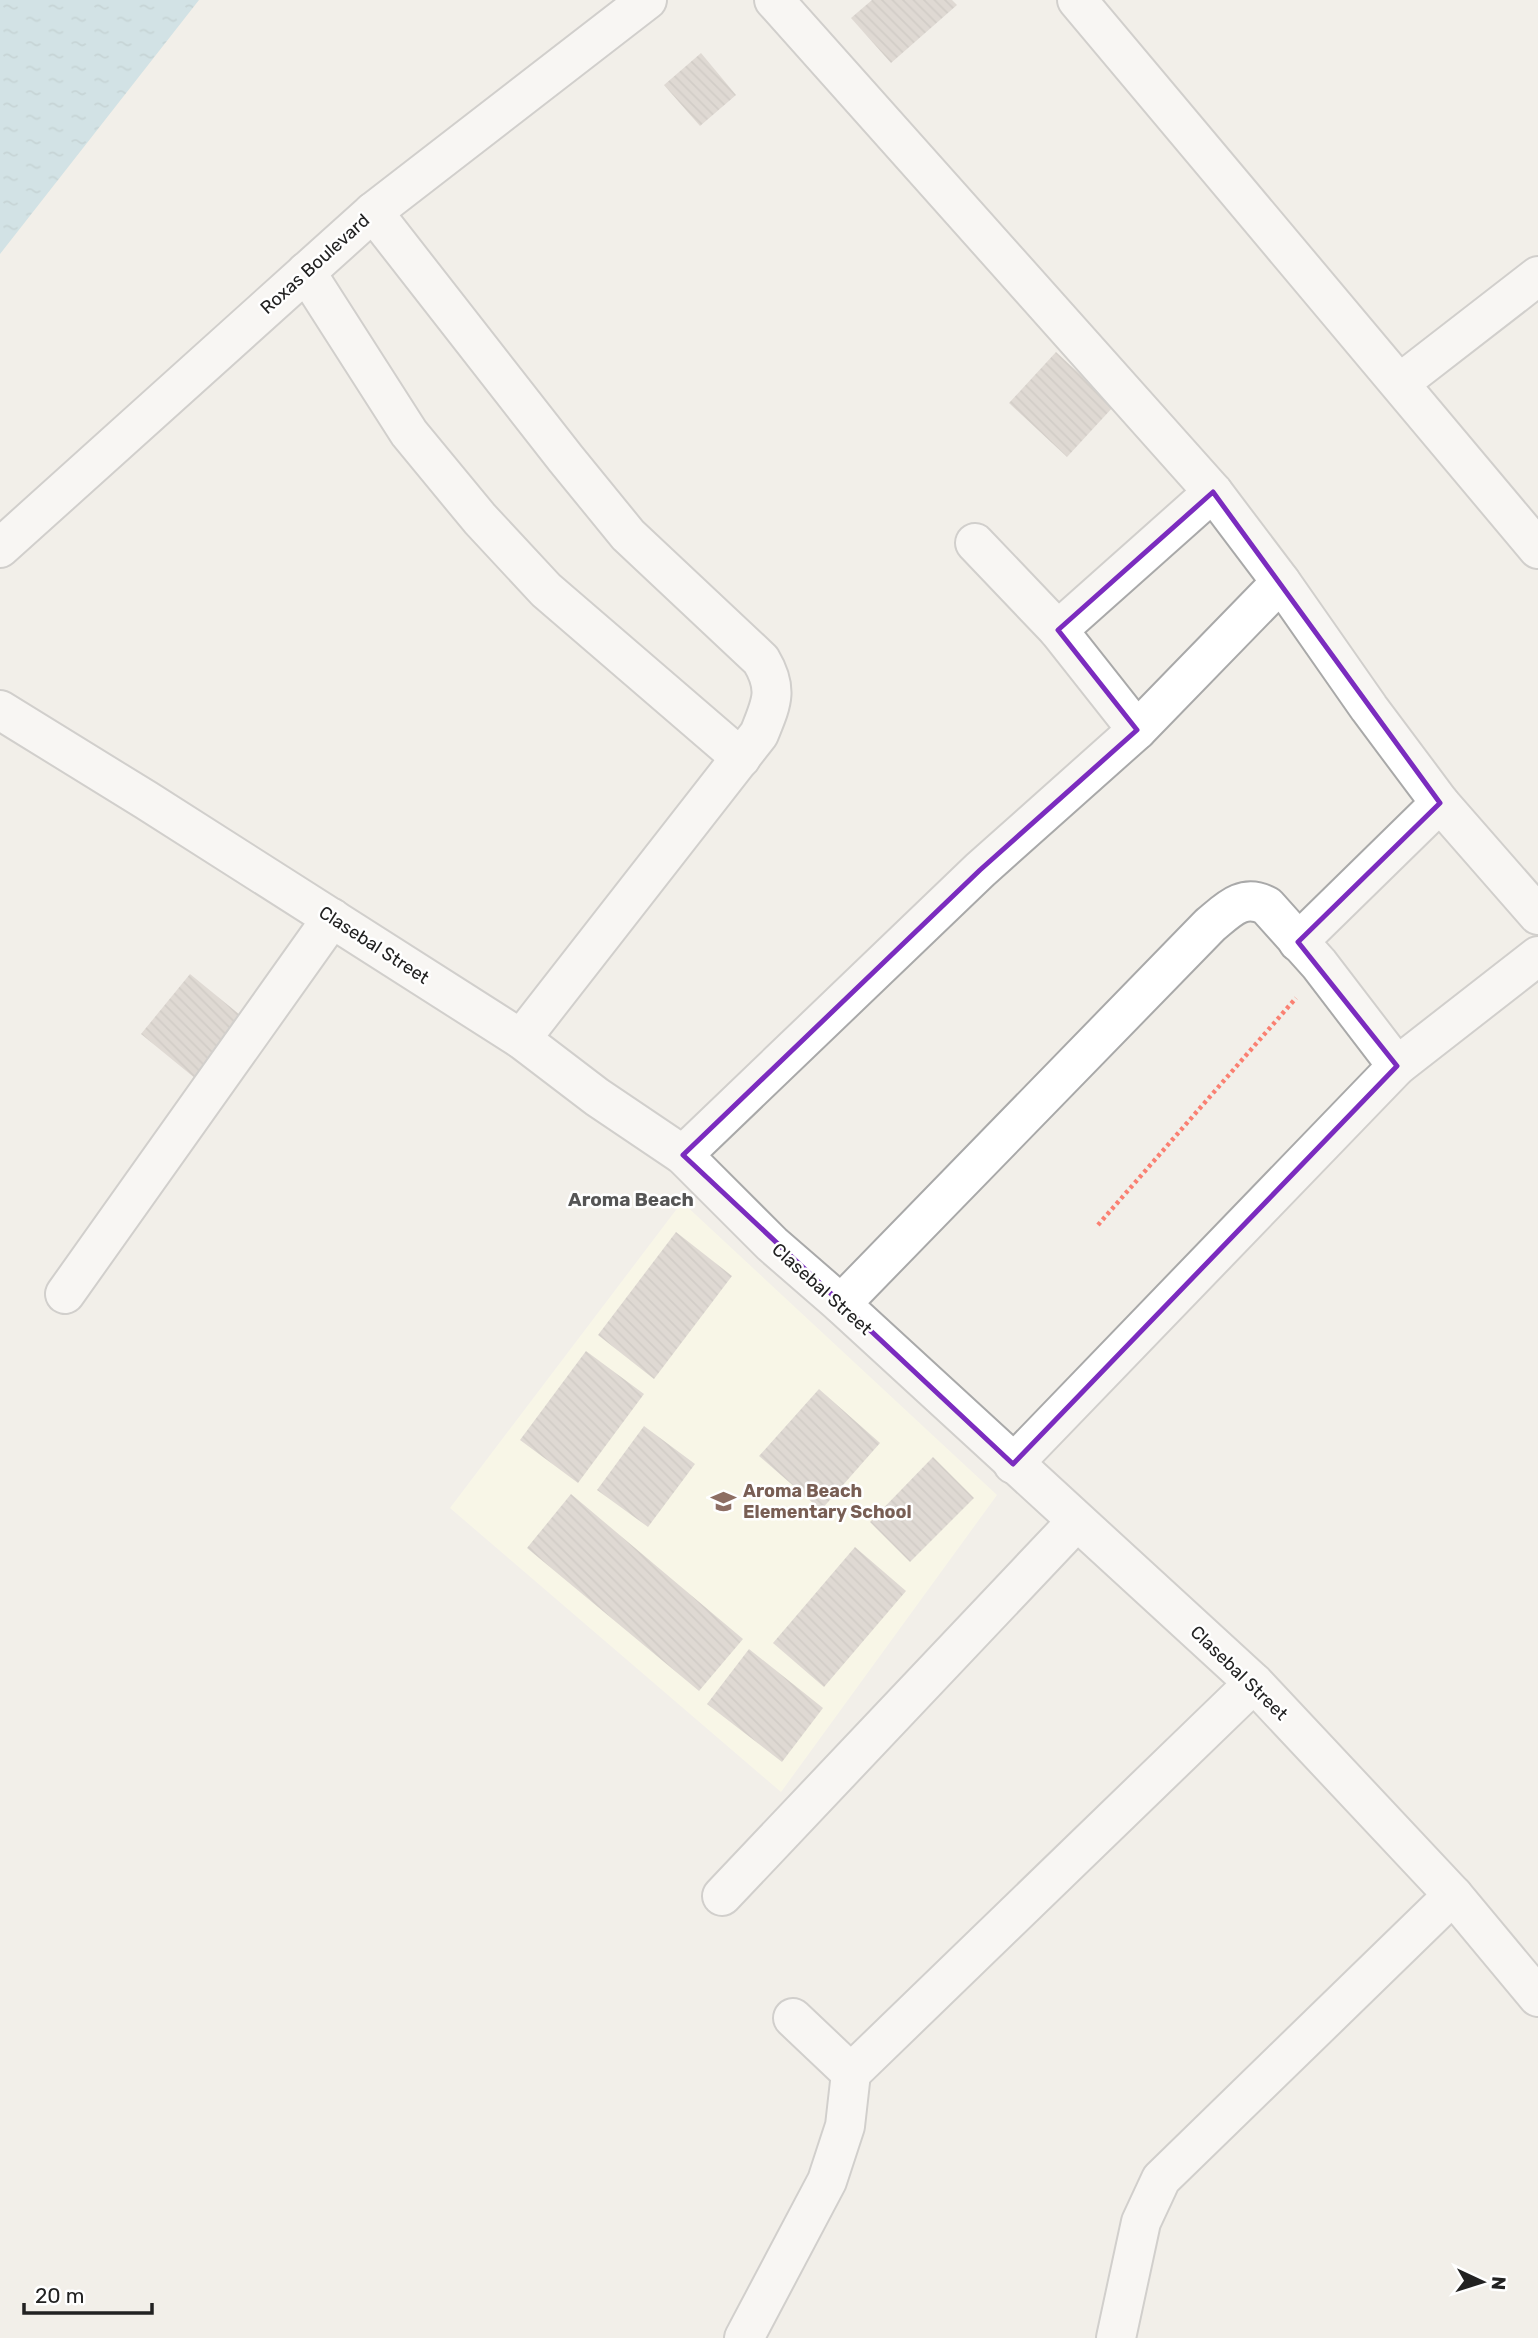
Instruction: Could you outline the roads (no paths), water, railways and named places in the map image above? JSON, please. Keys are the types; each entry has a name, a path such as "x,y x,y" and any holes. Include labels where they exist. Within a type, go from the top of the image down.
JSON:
{"street":[{"name":"Roxas Boulevard","path":"0,548 373,212 647,0"},
{"path":"774,0 1213,492 1440,803 1538,915"},
{"path":"1077,0 1538,549"},
{"path":"373,212 628,535 761,660 773,685 772,696 758,734 741,758 521,1039"},
{"path":"306,272 409,433 480,519 546,590 741,758"},
{"path":"1400,383 1538,276"},
{"path":"1058,630 1213,492"},
{"path":"975,543 1058,630 1137,730"},
{"path":"683,1155 980,870 1137,730 1281,582"},
{"name":"Clasebal Street","path":"0,710 521,1039 597,1097 683,1155 772,1244 841,1304 1254,1683 1453,1895 1538,1997"},
{"path":"1309,953 1440,803"},
{"path":"841,1304 1210,925 1236,904 1249,900 1267,906 1309,953 1397,1066"},
{"path":"65,1294 332,918"},
{"path":"1013,1464 1397,1066 1538,956"},
{"path":"722,1896 1076,1522"},
{"path":"744,2338 827,2181 845,2126 851,2073 1254,1683"},
{"path":"1116,2338 1141,2222 1161,2179 1453,1895"},
{"path":"793,2018 851,2073"}],"water":[{"path":"0,0 199,0 0,254"}],"place":[{"name":"Aroma Beach Elementary School","path":"723,1501"}],"district":[{"name":"Aroma Beach","path":"631,1199"}]}
